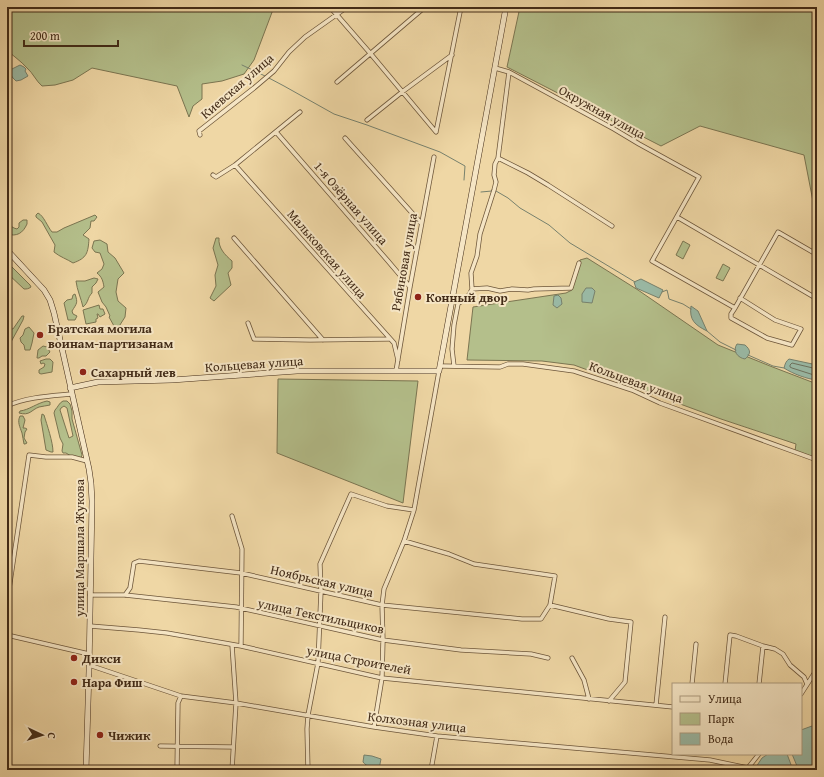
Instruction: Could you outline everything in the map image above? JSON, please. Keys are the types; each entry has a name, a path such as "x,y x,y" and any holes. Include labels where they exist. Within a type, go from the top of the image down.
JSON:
{"street":[{"path":"330,7 436,132 461,7"},
{"name":"Киевская улица","path":"200,135 199,131 274,71 289,52 305,37 346,7"},
{"path":"337,82 425,7"},
{"path":"374,727 382,678 382,605 384,589 404,541 414,510 506,7"},
{"path":"367,120 452,55"},
{"name":"Окружная улица","path":"495,68 508,72 614,128 639,144 699,177 677,217"},
{"path":"454,366 452,349 458,304 469,295 472,289 472,274 477,256 480,234 496,182 494,175 495,164 498,158 508,72"},
{"path":"213,176 216,177 235,164 300,112"},
{"name":"1-я Озёрная улица","path":"276,132 410,287"},
{"path":"345,138 422,223"},
{"name":"Рябиновая улица","path":"396,371 434,157"},
{"path":"498,158 528,173 612,226"},
{"name":"Мальковская улица","path":"235,164 394,343 398,360"},
{"path":"734,308 652,260 677,217 814,297"},
{"path":"740,298 775,320 800,329 792,345 767,338 731,318 731,314 734,308 778,232 816,254"},
{"path":"234,238 322,340"},
{"name":"улица Маршала Жукова","path":"7,250 40,285 49,298 54,313 91,482 90,654 86,770"},
{"path":"472,289 487,288 500,291 512,289 528,290 571,288 579,263"},
{"path":"248,323 254,339 389,339"},
{"name":"Кольцевая улица","path":"71,391 98,382 172,380 297,371 396,371 454,366 500,367 508,364 523,364 574,371 632,390 660,403 817,460"},
{"path":"7,406 25,400 71,391"},
{"path":"7,603 29,455 46,457 72,457 87,461"},
{"path":"308,770 308,715 318,663 321,591 320,564 351,494 387,506 414,510"},
{"path":"232,516 242,549 241,646"},
{"path":"404,541 449,554 474,564 555,576 550,605 610,619 631,622 625,682 609,701"},
{"name":"Ноябрьская улица","path":"125,595 130,588 134,563 139,561 241,573 382,605 522,619 540,619 550,605"},
{"name":"улица Текстильщиков","path":"90,595 125,595 241,608 383,640 461,650 531,654 548,658"},
{"path":"656,705 665,617"},
{"name":"улица Строителей","path":"90,626 139,630 241,646 382,678 672,707"},
{"path":"7,635 90,654"},
{"path":"725,683 730,635 775,648 783,654 790,665 804,677 807,684"},
{"path":"692,683 696,644"},
{"path":"232,645 236,703 232,770"},
{"path":"759,683 764,646"},
{"path":"572,658 584,680 589,699"},
{"name":"Колхозная улица","path":"89,665 181,696 236,703 374,727 437,736 710,760 747,769"},
{"path":"802,692 817,669"},
{"path":"177,770 178,703 181,696"},
{"path":"431,770 437,736"},
{"path":"160,746 233,747"},
{"path":"747,769 758,755"}],"green space":[{"path":"7,7 274,7 254,60 244,74 222,81 202,84 202,99 193,106 189,117 177,86 92,68 73,80 55,85 42,86 29,70 7,50"},
{"path":"520,7 817,7 817,222 804,155 700,126 661,146 507,67"},
{"path":"38,213 42,216 52,232 57,232 95,215 97,217 94,221 91,221 90,228 83,235 89,239 88,248 84,257 73,263 54,252 55,245 42,222 36,217"},
{"path":"23,220 27,220 27,224 22,232 17,235 7,234 7,225 17,229 19,227 19,223"},
{"path":"216,238 219,238 221,248 232,261 232,268 228,273 231,285 214,301 210,298 216,286 215,275 218,265 213,248"},
{"path":"100,240 107,244 108,252 115,258 124,273 118,279 116,292 118,301 126,308 125,317 118,328 114,326 109,317 110,316 98,292 104,287 102,279 97,273 102,269 104,264 100,253 95,252 92,248 94,241"},
{"path":"683,241 690,245 683,259 676,255"},
{"path":"587,258 638,290 718,345 817,384 817,458 795,451 796,444 721,419 574,365 542,361 467,360 473,307 566,293 572,290 580,260"},
{"path":"7,262 31,287 24,289 7,273"},
{"path":"723,264 730,268 723,281 716,278"},
{"path":"94,278 98,279 92,287 92,293 83,307 76,281 85,281"},
{"path":"75,294 76,303 72,311 73,314 77,316 75,320 68,320 64,303 67,300 72,299 73,295"},
{"path":"99,305 100,309 103,309 105,314 100,317 97,314 98,318 96,319 96,322 86,324 83,310"},
{"path":"22,316 24,316 23,320 11,342 8,343 7,328 13,329"},
{"path":"29,327 34,333 30,350 25,350 20,338 25,329"},
{"path":"43,346 47,347 50,352 46,356 37,358 38,350"},
{"path":"50,359 53,362 52,372 41,374 39,373 39,370 44,367 45,364 41,364 40,361"},
{"path":"278,379 418,381 403,503 277,453"},
{"path":"47,401 50,402 50,405 39,407 26,414 19,413 20,411"},
{"path":"63,401 67,401 70,404 72,419 82,455 81,458 71,456 63,453 62,451 63,444 60,438 54,413","holes":["64,406 67,408 73,436 69,438 60,410"]},
{"path":"42,414 44,415 50,434 53,452 46,450 41,420"},
{"path":"20,416 23,416 25,420 23,428 27,429 24,438 27,443 25,444 19,424"}],"water":[{"path":"20,65 26,69 25,71 28,76 16,81 8,71"},
{"path":"641,279 663,290 659,298 636,288 634,282"},
{"path":"586,288 592,288 595,291 592,303 582,302 582,294"},
{"path":"558,295 561,298 562,304 557,308 553,305 554,296"},
{"path":"691,306 698,311 707,331 699,327 694,322 691,315"},
{"path":"737,344 745,345 750,352 745,359 736,354 735,349"},
{"path":"789,359 817,365 817,380 800,376 784,368"},
{"path":"816,726 817,770 799,770 792,755 802,755 802,730"},
{"path":"364,755 381,759 379,769 365,764 363,762"},
{"path":"766,755 787,755 793,770 754,770 762,758"}],"waterway":[{"path":"242,65 265,76"},
{"path":"267,77 334,114 440,152 465,166 464,180"},
{"path":"481,192 492,191"},
{"path":"496,191 508,198 520,208 549,225 570,243 635,282"},
{"path":"662,292 667,290 669,299 683,304 691,309"},
{"path":"707,331 720,342 736,350"},
{"path":"748,355 773,366 784,368"}],"place":[{"name":"Конный двор","path":"418,297"},
{"name":"Братская могила воинам-партизанам","path":"40,335"},
{"name":"Сахарный лев","path":"83,372"},
{"name":"Дикси","path":"74,658"},
{"name":"Нара Фиш","path":"74,682"},
{"name":"Чижик","path":"100,735"}]}
